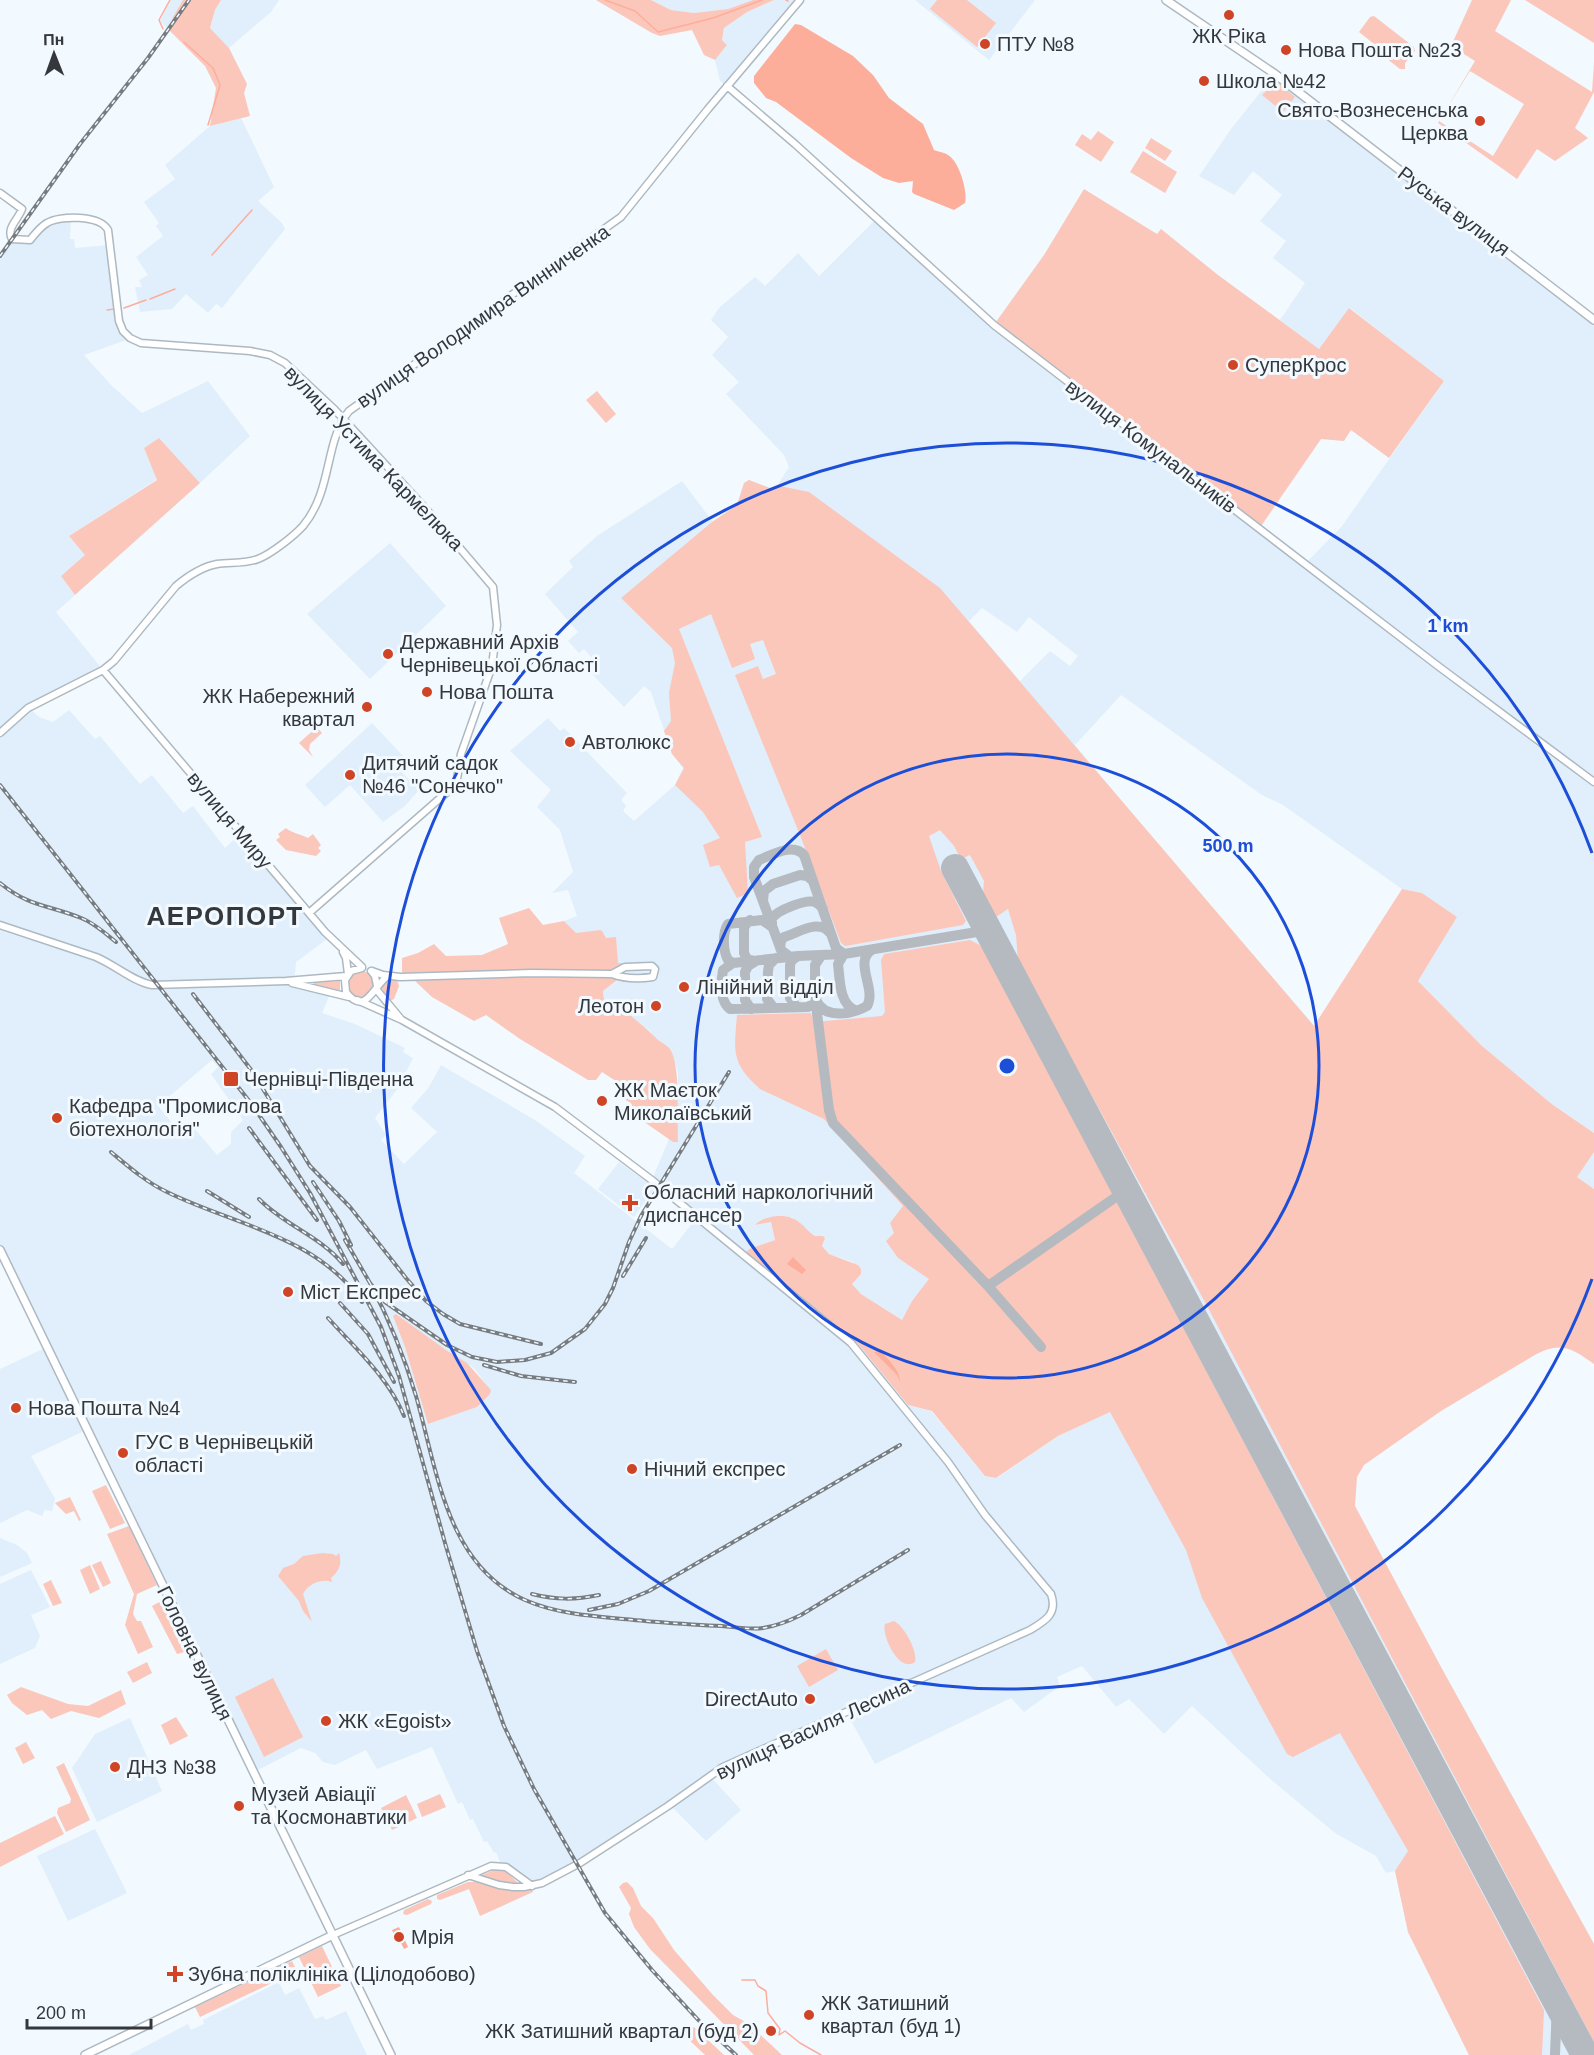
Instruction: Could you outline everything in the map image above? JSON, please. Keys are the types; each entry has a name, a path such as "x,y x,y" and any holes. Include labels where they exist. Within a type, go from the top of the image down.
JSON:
{"main road":[{"name":"Руська вулиця","path":"1166,0 1275,74 1594,320"},
{"name":"Головна вулиця","path":"0,1250 391,2055"},
{"path":"85,2055 333,1935"}],"street":[{"name":"вулиця Володимира Винниченка","path":"0,732 28,708 102,670 114,661 176,586 188,576 217,564 259,558 302,527 316,508 338,429 343,419 356,405 621,217 800,0"},
{"name":"вулиця Комунальників","path":"727,87 795,144 988,320 1438,666 1594,782"},
{"name":"вулиця Устима Кармелюка","path":"0,193 22,209 11,227 12,239 30,240 48,222 65,218 97,220 105,224 108,230 119,321 123,331 130,338 141,343 166,346 234,349 270,355 285,363 343,419 435,519 493,588 497,625 494,660 461,753 454,786 309,913"},
{"name":"вулиця Миру","path":"102,670 309,913 362,967"},
{"path":"0,926 96,957 147,985 286,981 347,975 353,969 362,967 388,976 612,974 624,978 651,978 655,976 655,969 652,966 625,967 612,974"},
{"path":"339,946 346,958 345,989 355,999"},
{"path":"372,972 377,987 402,1020"},
{"path":"355,999 370,997 388,976"},
{"path":"286,981 355,999 402,1020"},
{"name":"вулиця Василя Лесина","path":"402,1020 555,1107 653,1181 851,1343 948,1462 985,1515 1051,1594 1053,1603 1051,1614 1045,1622 1030,1630 723,1767 580,1863 532,1886 499,1885 468,1875"},
{"path":"333,1935 491,1866 503,1866 532,1886"}],"shaded area":[{"path":"171,0 183,0 169,30 160,21"},
{"path":"183,0 221,0 215,10 210,28 229,48 247,84 244,93 250,116 210,126 216,88 205,66 169,30 173,17"},
{"path":"221,0 279,0 271,12 229,48 210,28 215,10"},
{"path":"596,0 651,0 671,10 694,13 728,9 753,0 774,0 747,12 724,28 722,40 727,45 715,60 704,55 692,30 660,36"},
{"path":"651,0 753,0 728,9 694,13 671,10"},
{"path":"774,0 798,0 726,86 720,81 715,60 727,45 722,40 724,28 747,12"},
{"name":"ПТУ №8","path":"915,0 1035,0 989,60"},
{"path":"937,0 967,0 996,23 977,47 930,9"},
{"path":"1472,0 1511,0 1495,31 1592,92 1594,63 1594,92 1575,128 1588,138 1555,161 1537,149 1517,179 1438,123 1439,121 1493,156 1524,104 1470,71 1444,113 1475,61 1451,46"},
{"path":"1525,0 1594,0 1594,43"},
{"path":"1374,16 1414,47 1415,51 1405,63 1405,69 1400,69 1382,55 1384,52 1359,32 1370,17"},
{"path":"795,24 801,25 853,56 873,75 889,98 923,124 934,150 946,154 956,163 964,184 965,203 954,210 914,194 912,192 913,181 899,183 883,178 851,158 776,102 766,98 754,83 754,76"},
{"path":"1275,74 1594,318 1594,1133 1553,1105 1482,1046 1418,981 1457,917 1422,893 1402,889 1283,805 1262,795 1121,695 1075,745 1331,1045 1348,1243 1355,1506 1594,1944 1594,2055 1469,2055 1408,1932 1395,1871 1386,1873 1376,1856 1335,1833 1268,1777 1192,1706 1164,1734 1129,1699 1116,1707 1082,1666 1057,1677 1060,1686 1024,1712 1011,1698 875,1764 846,1712 710,1776 741,1810 706,1841 669,1804 560,1873 532,1886 500,1862 496,1852 494,1853 487,1841 484,1842 462,1802 458,1804 432,1747 377,1769 366,1750 335,1765 323,1762 315,1753 301,1748 254,1772 0,1248 0,259 12,239 27,240 48,223 71,219 70,239 74,239 75,248 109,245 118,321 129,339 84,355 111,385 142,413 208,381 250,436 200,483 159,438 144,448 157,479 69,536 86,555 61,576 75,595 56,612 103,670 29,708 39,717 53,722 69,710 95,739 100,736 140,784 152,775 183,813 193,806 225,848 241,833 331,936 296,962 294,983 330,994 322,1013 355,1024 405,1048 403,1052 413,1058 398,1088 375,1118 386,1135 381,1140 404,1164 437,1132 411,1108 429,1087 441,1065 535,1120 585,1156 574,1173 672,1249 700,1213 653,1177 669,1139 678,1142 678,1072 671,1050 613,1000 604,1000 603,991 619,980 607,964 600,930 576,933 564,921 577,916 568,890 552,893 573,872 560,830 537,807 551,790 510,751 548,718 560,731 564,728 627,793 621,800 626,806 623,811 634,821 675,785 683,768 672,754 651,692 644,686 624,707 590,672 598,665 584,649 579,653 568,641 578,632 545,594 573,567 569,561 597,536 682,481 713,522 737,505 744,483 749,480 768,488 777,486 789,467 784,455 726,394 739,382 712,355 728,337 711,320 719,308 755,277 765,286 798,253 819,276 875,220 993,326 1305,564 1342,526 1444,381 1350,308 1319,349 1280,320 1305,283 1273,258 1286,241 1260,221 1282,195 1253,171 1234,195 1199,176 1231,129","holes":["982,608 1017,632 1029,617 1078,656 1070,666 1050,651 1020,681 969,621","212,1060 218,1067 211,1074 243,1120 231,1132 231,1144 217,1155 189,1122 179,1131 158,1106","768,1217 792,1217 815,1236 823,1236 825,1238 822,1246 829,1254 853,1262 861,1274 852,1284 861,1294 902,1320 912,1301 930,1279 898,1258 894,1233 1109,1412 1058,1436 997,1478 985,1476 931,1411 907,1405 858,1344 795,1294 779,1278 746,1254 749,1249 775,1240 771,1222 756,1225","393,1316 474,1368 490,1390 477,1407 428,1424 405,1347"]},
{"path":"1276,81 1295,97 1283,112 1262,95"},
{"path":"241,118 274,187 258,201 282,223 285,229 222,308 216,304 208,313 186,294 172,309 140,312 135,287 142,287 139,280 148,275 136,257 163,236 156,226 159,223 144,202 175,179 165,165 210,126"},
{"path":"1098,131 1114,142 1101,162 1075,145 1082,134 1091,140"},
{"path":"1151,138 1172,151 1165,161 1145,148"},
{"path":"1143,151 1177,172 1165,193 1130,172"},
{"name":"СуперКрос","path":"1084,189 1157,234 1161,229 1218,275 1319,349 1349,308 1444,381 1389,458 1351,430 1344,441 1321,439 1259,529 993,326 1044,255"},
{"path":"597,391 616,414 606,423 586,400"},
{"path":"159,438 200,483 75,595 61,576 85,555 69,536 157,480 144,448"},
{"path":"749,480 770,488 780,486 809,492 940,588 1314,1026 1402,889 1422,893 1457,917 1418,981 1482,1046 1553,1105 1594,1133 1594,1152 1577,1177 1594,1189 1594,1364 1578,1353 1558,1347 1533,1356 1441,1411 1364,1465 1357,1477 1355,1506 1594,1944 1594,2042 1206,1304 1018,961 1016,935 1008,909 996,917 983,894 984,881 970,855 961,859 954,846 940,830 929,836 941,871 966,921 963,925 845,946 841,943 735,675 758,666 763,679 776,674 763,640 750,644 755,659 732,668 711,614 679,629 762,837 745,842 748,893 737,898 719,865 710,867 703,845 720,838 703,812 675,785 684,768 672,754 664,731 671,721 669,693 675,663 672,648 621,598 712,522 737,505 744,483"},
{"path":"390,543 446,606 370,679 307,614"},
{"name":"Дитячий садок №46 \"Сонечко\"","path":"372,723 403,756 395,765 419,790 405,806 383,822 350,785 325,807 305,785"},
{"path":"317,727 322,733 310,744 309,750 313,757 299,743"},
{"path":"286,828 308,838 313,834 321,845 318,848 321,851 316,856 286,850 276,840 280,837 278,834"},
{"path":"529,908 543,925 564,921 576,933 600,930 606,938 616,937 618,963 624,963 625,966 613,972 620,978 603,991 604,1000 613,1000 670,1049 676,1067 678,1142 673,1142 627,1110 631,1103 622,1098 628,1089 602,1072 596,1080 588,1080 520,1039 486,1015 474,1021 432,997 402,972 402,958 418,953 434,944 446,956 482,955 508,944 499,918"},
{"path":"970,940 980,945 986,954 1544,2010 1542,2055 1469,2055 1408,1932 1395,1871 1408,1851 1340,1733 1293,1757 1287,1754 1202,1598 1186,1550 1110,1412 1058,1436 996,1478 985,1476 932,1411 908,1405 858,1344 795,1294 779,1278 745,1254 749,1249 775,1240 771,1222 755,1225 758,1222 772,1217 792,1218 815,1236 823,1236 825,1238 822,1246 829,1254 858,1265 861,1274 852,1284 861,1294 902,1320 912,1301 929,1279 898,1258 886,1241 894,1233 890,1223 903,1206 824,1119 760,1089 744,1072 739,1064 735,1048 737,1015 811,1013 814,1022 882,1016 885,1012 881,960 884,954"},
{"path":"361,971 370,975 374,984 370,993 361,997 352,993 348,984 352,975"},
{"path":"397,980 399,986 394,999 389,1001 381,987 384,981"},
{"path":"340,981 340,992 314,986 314,983"},
{"path":"1594,1152 1594,1189 1576,1177"},
{"name":"Обласний наркологічний диспансер","path":"619,1162 655,1188 634,1217 598,1189"},
{"path":"793,1257 806,1270 802,1274 787,1264"},
{"path":"396,1314 467,1363 491,1390 490,1394 477,1407 428,1424 405,1347 393,1316"},
{"path":"45,1348 83,1429 82,1432 31,1456 55,1499 52,1511 45,1510 42,1516 27,1510 0,1523 0,1369"},
{"path":"880,1351 896,1369 900,1382 897,1375 874,1352"},
{"path":"106,1485 125,1523 110,1529 92,1491"},
{"path":"70,1497 81,1520 79,1521 74,1511 66,1514 55,1503"},
{"path":"129,1526 157,1585 137,1594 133,1614 137,1621 141,1621 153,1647 138,1654 125,1625 134,1594 107,1534"},
{"path":"0,1538 17,1545 27,1553 32,1563 0,1577"},
{"path":"322,1553 336,1556 339,1553 340,1563 331,1578 332,1582 316,1583 308,1587 303,1594 312,1622 303,1611 299,1601 278,1576 283,1568 294,1564 303,1556"},
{"path":"101,1561 111,1583 103,1587 92,1565"},
{"path":"90,1565 100,1589 90,1594 80,1570"},
{"path":"31,1570 50,1607 31,1615 40,1636 35,1648 0,1664 0,1584"},
{"path":"51,1580 62,1603 53,1606 43,1584"},
{"path":"163,1600 189,1651 177,1654 152,1606"},
{"path":"894,1621 909,1639 915,1662 903,1663 892,1651 884,1629 885,1624"},
{"path":"826,1649 838,1670 809,1687 797,1666"},
{"path":"147,1662 152,1673 133,1683 127,1672"},
{"path":"273,1678 303,1737 264,1757 235,1697"},
{"path":"21,1687 68,1704 88,1706 121,1690 126,1704 99,1718 71,1711 51,1719 42,1710 27,1715 12,1703 7,1695"},
{"path":"176,1717 188,1736 170,1745 161,1725"},
{"path":"130,1718 162,1791 97,1822 72,1768 95,1734"},
{"path":"26,1742 35,1758 23,1764 15,1748"},
{"path":"64,1763 90,1820 66,1832 57,1813 58,1808 70,1803 71,1799 56,1767"},
{"path":"440,1794 446,1807 422,1817 417,1804"},
{"path":"406,1795 417,1818 392,1830 381,1808"},
{"path":"55,1816 64,1834 0,1867 0,1843"},
{"path":"95,1829 127,1893 68,1921 37,1856"},
{"path":"496,1869 505,1870 520,1885 502,1883 480,1876"},
{"path":"468,1882 506,1890 532,1890 533,1892 480,1916 469,1889 440,1900 437,1899 437,1895"},
{"path":"627,1882 633,1888 641,1906 653,1918 674,1950 713,1995 733,2015 749,2024 782,2055 754,2055 650,1949 634,1927 629,1914 631,1908 619,1887"},
{"path":"428,1899 432,1901 431,1904 407,1915 403,1914 404,1910"},
{"name":"Мрія","path":"399,1927 408,1947 404,1949 401,1943 398,1944 392,1930"},
{"path":"322,1946 341,1986 318,1997 299,1957"},
{"path":"292,1961 297,1971 200,2017 195,2007"},
{"path":"279,1982 285,1995 299,1988 315,2019 323,2016 326,2020 346,2011 367,2055 129,2055 188,2024 191,2030 204,2024 203,2020"},
{"path":"694,2027 724,2055 705,2055 685,2036"}],"waterway":[{"path":"163,29 159,20 170,0"},
{"path":"605,0 635,11 658,32 713,18 762,0"},
{"path":"184,42 213,68 220,85 208,125"},
{"path":"212,255 252,210"},
{"path":"150,299 175,289"},
{"path":"124,308 146,300"},
{"path":"107,310 114,309"},
{"path":"742,1980 755,1980 758,1986 766,1991 768,2013 780,2029 779,2035 785,2031 821,2055"}],"taxiway":[{"path":"790,957 781,950 754,877 754,867 759,860 782,851 794,850 804,855 836,948 844,954 838,964 841,990 846,1002 855,1010"},
{"path":"763,901 764,891 773,884 800,875 807,876 813,881"},
{"path":"772,926 772,918 775,915 799,904 811,901 819,904 823,909"},
{"path":"981,916 983,927 977,932 988,933 994,940"},
{"path":"750,920 744,927 744,953 747,959 754,961"},
{"path":"733,963 728,960 724,947 728,924 762,920 772,927"},
{"path":"780,948 784,937 808,928 820,927 830,933"},
{"path":"815,997 808,1007 730,1009 726,1006 722,996 723,970 733,963 844,954 977,932"},
{"path":"816,1000 825,1010 838,1014 853,1012 867,1006 869,992 865,961 872,950"},
{"path":"797,1007 790,998 790,965 792,960 798,956"},
{"path":"821,956 815,965 815,997 829,1110 833,1123 988,1286 1041,1347"},
{"path":"774,1008 767,999 768,971 769,965 776,958"},
{"path":"751,1009 745,1000 745,972 748,966 756,961"},
{"path":"988,1286 1126,1190"},
{"path":"1555,2055 1557,2002"}],"runway":[{"path":"955,868 1585,2055"}],"railway":[{"path":"0,256 80,144 148,58 189,0"},
{"path":"0,785 250,1102 310,1193 381,1327 399,1376 477,1651 504,1726 534,1789 605,1913 652,1970 702,2024 736,2055"},
{"path":"0,883 20,897 86,920 116,942"},
{"path":"193,994 252,1071 310,1166 350,1207 426,1301 460,1324 541,1344"},
{"path":"345,1240 370,1283 385,1302 447,1345 472,1357 497,1362 525,1360 551,1353 585,1329 605,1304 641,1216 729,1072"},
{"path":"249,1128 317,1220"},
{"path":"111,1152 159,1188 298,1247 322,1262 343,1280 362,1302"},
{"path":"313,1182 339,1221 351,1245"},
{"path":"207,1191 249,1217"},
{"path":"259,1199 279,1216 324,1246 343,1264"},
{"path":"623,1276 646,1238"},
{"path":"370,1283 390,1324 406,1367 439,1483 461,1539 478,1564 498,1584 525,1600 553,1609 584,1615 747,1629 763,1628 801,1615 908,1550"},
{"path":"340,1303 368,1334 394,1382"},
{"path":"328,1318 380,1376 398,1402 404,1416"},
{"path":"484,1365 521,1376 575,1382"},
{"path":"589,1610 618,1604 649,1591 900,1445"},
{"path":"532,1594 566,1599 599,1595"}],"place":[{"name":"ЖК Ріка","path":"1229,15"},
{"name":"ПТУ №8","path":"985,44"},
{"name":"Нова Пошта №23","path":"1286,50"},
{"name":"Школа №42","path":"1204,81"},
{"name":"Свято-Вознесенська Церква","path":"1480,121"},
{"name":"СуперКрос","path":"1233,365"},
{"name":"Державний Архів Чернівецької Області","path":"388,654"},
{"name":"Нова Пошта","path":"427,692"},
{"name":"ЖК Набережний квартал","path":"367,707"},
{"name":"Автолюкс","path":"570,742"},
{"name":"Дитячий садок №46 \"Сонечко\"","path":"350,775"},
{"name":"Лінійний відділ","path":"684,987"},
{"name":"Леотон","path":"656,1006"},
{"name":"Чернівці-Південна","path":"231,1079"},
{"name":"ЖК Маєток Миколаївський","path":"602,1101"},
{"name":"Кафедра \"Промислова біотехнологія\"","path":"57,1118"},
{"name":"Обласний наркологічний диспансер","path":"630,1203"},
{"name":"Міст Експрес","path":"288,1292"},
{"name":"Нова Пошта №4","path":"16,1408"},
{"name":"ГУС в Чернівецькій області","path":"123,1453"},
{"name":"Нічний експрес","path":"632,1469"},
{"name":"DirectAuto","path":"810,1699"},
{"name":"ЖК «Egoist»","path":"326,1721"},
{"name":"ДНЗ №38","path":"115,1767"},
{"name":"Музей Авіації та Космонавтики","path":"239,1806"},
{"name":"Мрія","path":"399,1937"},
{"name":"Зубна поліклініка (Цілодобово)","path":"175,1974"},
{"name":"ЖК Затишний квартал (буд 1)","path":"809,2015"},
{"name":"ЖК Затишний квартал (буд 2)","path":"771,2031"}],"district":[{"name":"АЕРОПОРТ","path":"225,916"}]}
